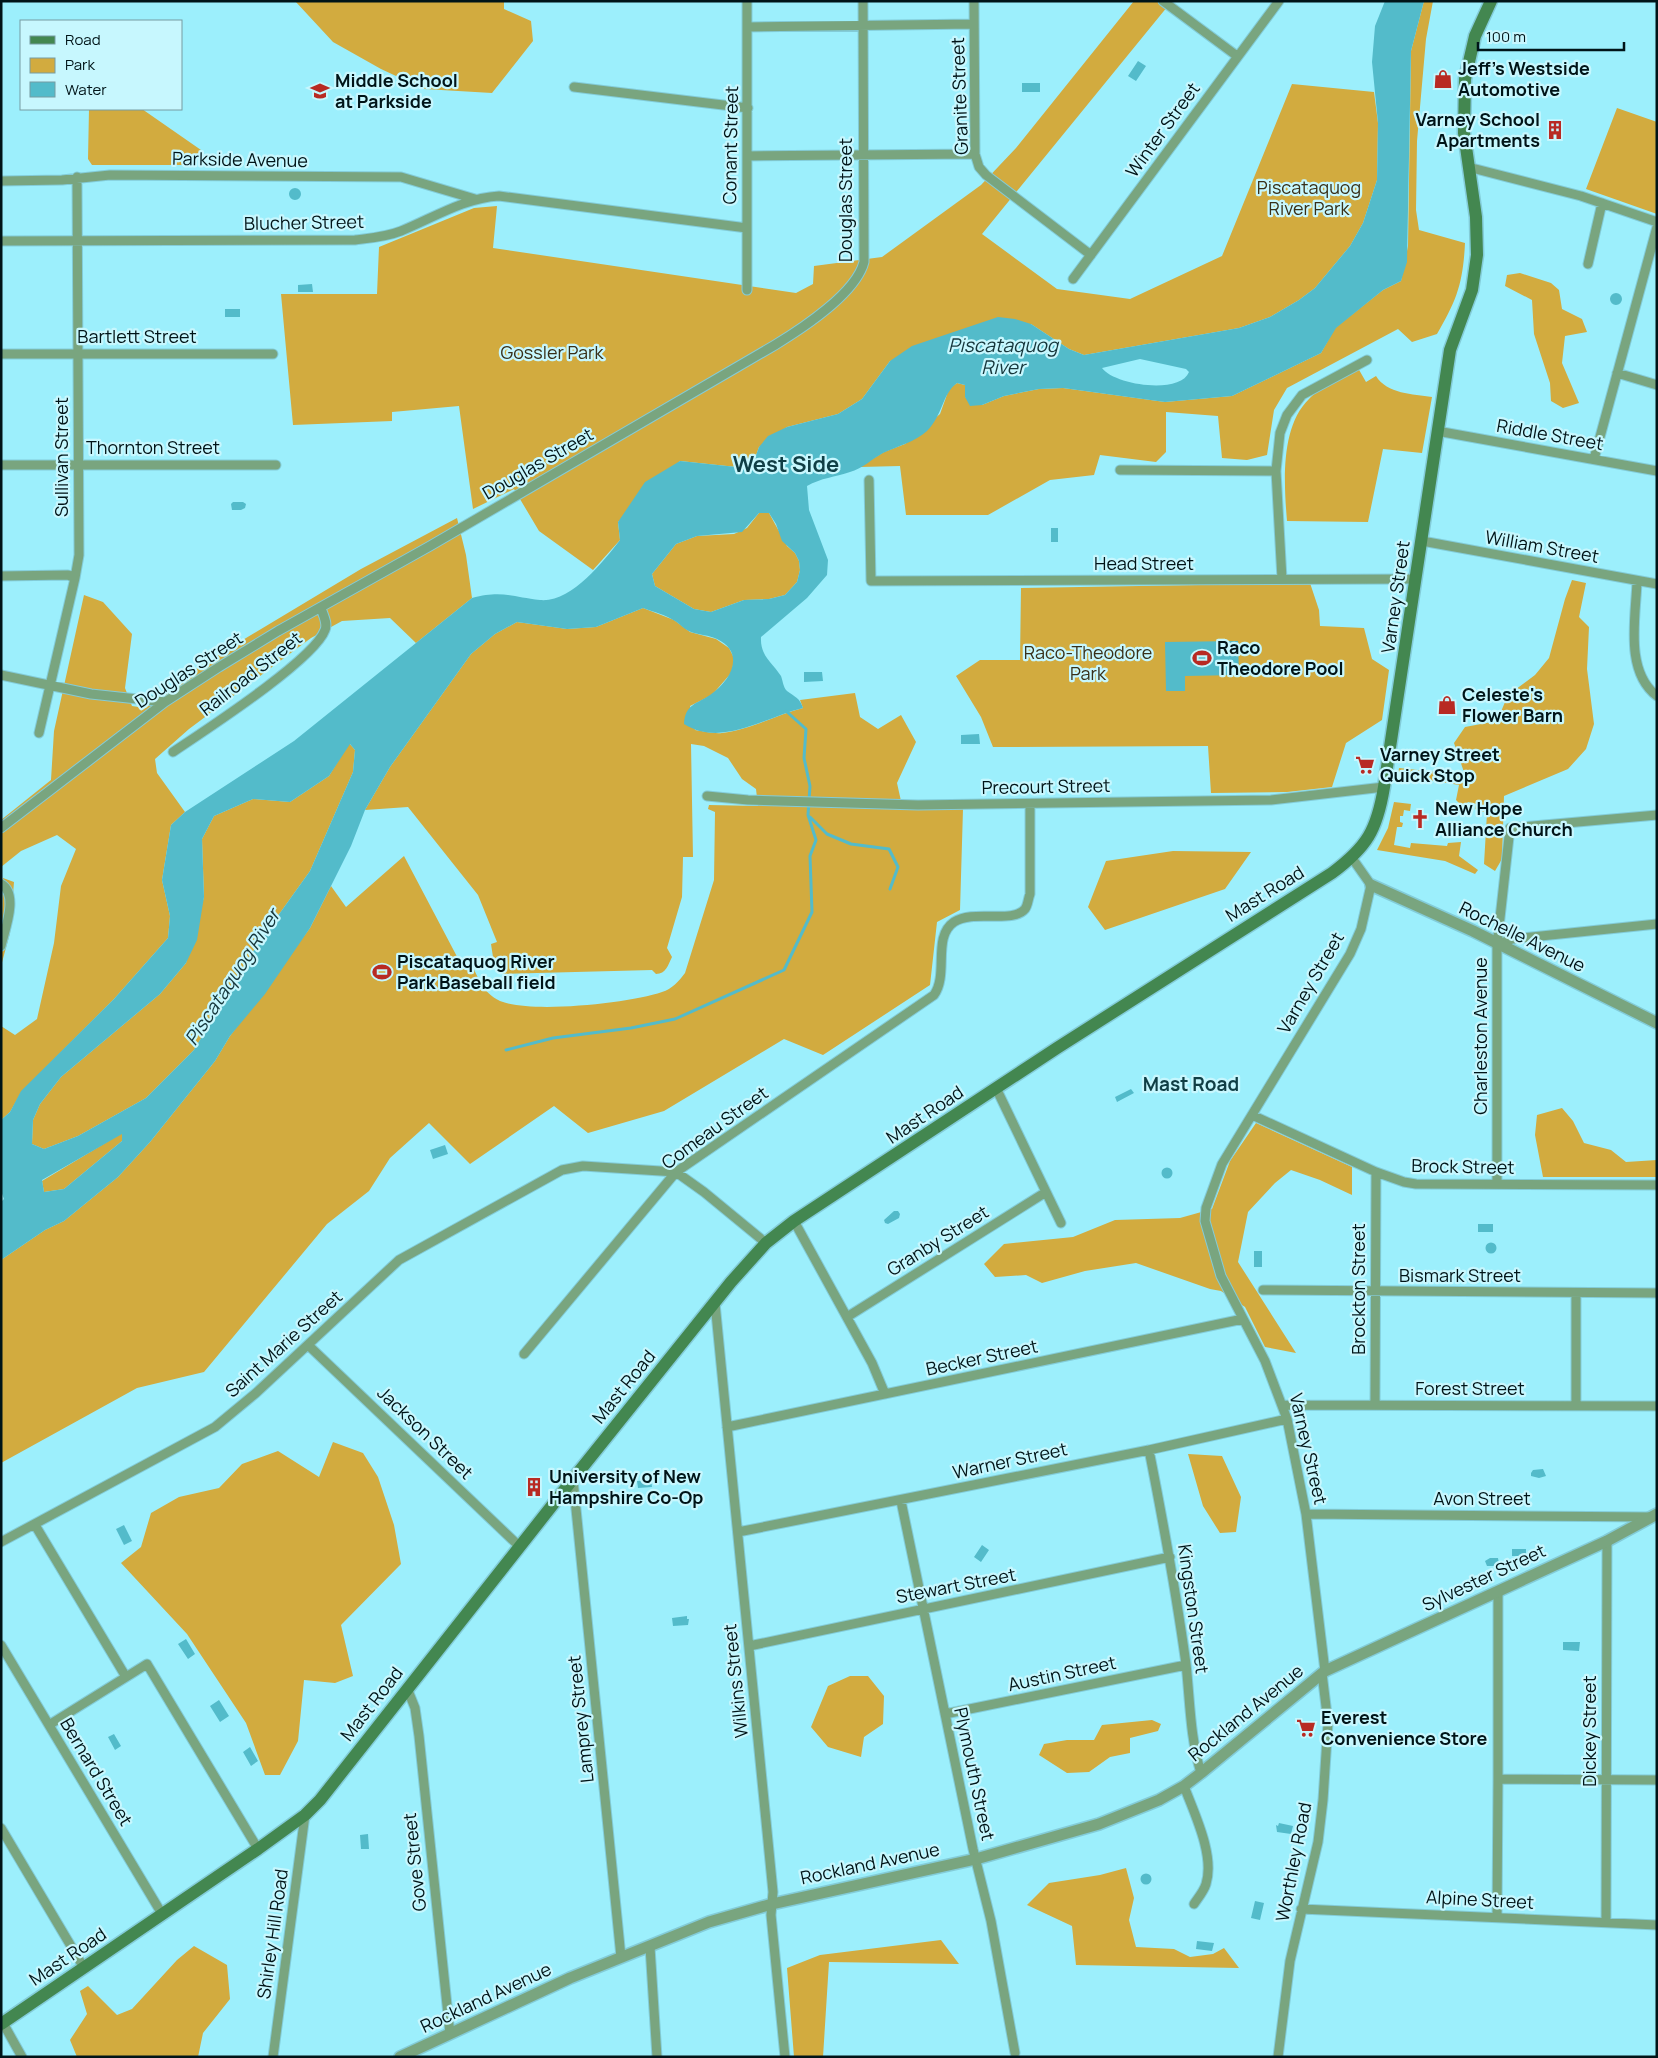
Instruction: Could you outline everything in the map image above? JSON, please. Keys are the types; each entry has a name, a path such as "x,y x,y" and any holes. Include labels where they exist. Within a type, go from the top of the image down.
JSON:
{"main road":[{"name":"Varney Street","path":"1352,858 1368,839 1380,813 1450,350 1468,302 1476,263 1477,237 1463,113 1465,80 1475,36 1491,1"},
{"name":"Mast Road","path":"2,2023 258,1849 304,1815 320,1800 519,1546 715,1303 766,1243 794,1221 996,1088 1186,964 1332,873 1352,858"}],"street":[{"name":"Conant Street","path":"747,1 747,290"},
{"name":"Douglas Street","path":"1,828 165,702 278,631 321,608 775,345 819,315 854,281 863,267 865,250 862,155 862,1"},
{"name":"Granite Street","path":"974,1 975,154 979,166 986,175 1091,255"},
{"path":"1163,1 1237,56"},
{"name":"Winter Street","path":"1073,279 1279,1"},
{"path":"748,28 974,24"},
{"path":"574,87 748,108"},
{"path":"747,156 975,154"},
{"path":"1468,166 1536,183 1657,222"},
{"name":"Parkside Avenue","path":"1,181 62,180 110,175 401,178 475,199"},
{"name":"Sullivan Street","path":"40,733 75,578 78,555 77,177"},
{"name":"Blucher Street","path":"1,241 355,240 379,237 399,231 475,199 499,196 746,228"},
{"path":"1588,264 1602,203"},
{"path":"1594,459 1657,227"},
{"name":"Bartlett Street","path":"1,354 273,354"},
{"path":"1282,579 1276,471 1280,433 1286,415 1302,395 1367,360"},
{"path":"1617,372 1657,385"},
{"name":"Riddle Street","path":"1437,431 1657,471"},
{"name":"Thornton Street","path":"1,464 276,465"},
{"path":"1120,470 1276,471"},
{"name":"Head Street","path":"869,480 871,582 1416,579"},
{"name":"William Street","path":"1422,541 1657,584"},
{"path":"1,576 68,575 75,578"},
{"path":"1637,581 1635,645 1637,665 1645,683 1657,696"},
{"name":"Railroad Street","path":"173,752 229,714 284,672 314,646 321,639 326,628 321,608"},
{"path":"1,675 91,694 165,702"},
{"name":"Precourt Street","path":"707,796 796,802 918,806 1271,800 1384,787"},
{"name":"Comeau Street","path":"524,1354 676,1172 934,995 939,987 942,976 941,951 944,936 952,923 962,918 976,915 999,916 1020,913 1026,907 1030,894 1030,804"},
{"name":"Charleston Avenue","path":"1497,1184 1497,945 1510,828 1657,815"},
{"path":"1352,858 1371,885"},
{"path":"1,946 10,909 8,889 2,884"},
{"name":"Rochelle Avenue","path":"1371,885 1473,931 1497,945 1657,1023"},
{"name":"Varney Street","path":"1324,1672 1306,1514 1287,1419 1265,1361 1221,1276 1205,1221 1206,1208 1222,1164 1350,954 1360,929 1371,885"},
{"path":"1497,945 1512,939 1657,924"},
{"path":"996,1088 1061,1223"},
{"name":"Brock Street","path":"1252,1114 1376,1172 1404,1182 1416,1184 1657,1185"},
{"name":"Saint Marie Street","path":"1,1542 215,1427 408,1253 562,1170 583,1166 657,1169 676,1172"},
{"path":"676,1172 766,1243"},
{"name":"Brockton Street","path":"1375,1405 1376,1172"},
{"name":"Granby Street","path":"847,1317 1046,1192"},
{"path":"794,1221 879,1377 885,1394"},
{"name":"Bismark Street","path":"1264,1290 1657,1293"},
{"path":"1576,1293 1576,1406"},
{"name":"Wilkins Street","path":"715,1303 773,1892 771,1915 785,2057"},
{"name":"Becker Street","path":"727,1428 1243,1319"},
{"name":"Jackson Street","path":"308,1344 519,1546"},
{"name":"Forest Street","path":"1282,1405 1657,1406"},
{"name":"Warner Street","path":"738,1532 1149,1450 1287,1419"},
{"name":"Kingston Street","path":"1149,1450 1170,1557 1186,1665 1193,1735 1201,1773"},
{"name":"Lamprey Street","path":"573,1479 621,1957"},
{"name":"Plymouth Street","path":"901,1501 945,1714 993,1931 1015,2053"},
{"name":"Avon Street","path":"1306,1514 1656,1516"},
{"name":"Sylvester Street","path":"1324,1672 1656,1516"},
{"path":"35,1525 126,1676"},
{"name":"Dickey Street","path":"1606,1922 1607,1540"},
{"name":"Stewart Street","path":"749,1646 1170,1557"},
{"path":"1496,1917 1498,1590"},
{"name":"Bernard Street","path":"1,1646 162,1914"},
{"path":"48,1724 146,1664 258,1849"},
{"name":"Austin Street","path":"945,1714 1186,1665"},
{"name":"Rockland Avenue","path":"400,2057 621,1957 709,1922 772,1904 976,1858 1098,1824 1159,1800 1184,1786 1201,1773 1324,1672"},
{"name":"Worthley Road","path":"1278,2057 1290,1961 1318,1842 1328,1723 1324,1672"},
{"name":"Gove Street","path":"407,1688 415,1708 419,1736 450,2034"},
{"path":"1498,1779 1657,1780"},
{"path":"1184,1786 1208,1861 1206,1886 1194,1904"},
{"name":"Shirley Hill Road","path":"273,2057 304,1815"},
{"path":"1,1828 84,1968"},
{"name":"Alpine Street","path":"1301,1909 1657,1925"},
{"path":"650,1947 657,2057"},
{"path":"2,2023 22,2057"}],"green space":[{"path":"295,1 504,1 504,9 531,21 533,41 492,93 424,89 381,69 333,42"},
{"path":"1134,1 1172,1 982,234 1057,289 1130,299 1222,256 1292,84 1374,92 1378,123 1377,180 1363,223 1350,246 1315,288 1270,317 1239,328 1084,355 1069,349 1031,324 890,361 862,399 838,414 787,427 759,447 754,461 746,468 680,461 618,522 620,540 593,570 539,531 514,489 473,509 459,406 392,412 392,421 293,425 281,294 377,294 379,247 474,208 497,206 493,248 796,293 813,284 814,266 882,257 981,185 1016,148"},
{"path":"1424,1 1433,1 1426,39 1417,141 1416,210 1419,230 1465,243 1463,269 1458,291 1450,311 1437,334 1412,342 1398,329 1287,388 1274,410 1267,455 1247,460 1222,458 1218,416 1166,412 1166,452 1156,462 1100,455 1094,475 1050,480 988,515 906,515 900,466 859,467 884,452 905,444 940,414 949,389 957,383 965,385 965,397 982,405 1004,396 1039,389 1063,388 1165,402 1232,396 1321,353 1335,328 1383,290 1401,281 1408,246 1411,51"},
{"path":"1617,108 1657,122 1657,214 1586,189"},
{"path":"89,110 143,110 201,150 191,165 92,165 88,159"},
{"path":"1520,273 1551,283 1559,290 1562,309 1582,319 1587,332 1565,336 1562,363 1579,403 1563,408 1551,401 1550,383 1534,334 1532,300 1505,286 1507,275"},
{"path":"1358,368 1366,382 1376,376 1381,382 1394,390 1432,397 1422,453 1383,449 1368,522 1287,521 1285,490 1286,457 1293,425 1300,411 1313,395 1325,386"},
{"path":"759,513 769,513 787,546 795,553 799,561 800,570 797,582 785,595 769,599 744,600 711,612 694,609 655,586 652,574 676,544 697,536 734,534 747,528"},
{"path":"457,518 466,555 472,598 416,643 390,618 342,621 311,638 189,729 155,759 157,773 185,812 171,825 162,880 170,916 168,938 114,999 22,1091 10,1112 1,1120 1,1026 15,1035 37,1019 54,943 61,886 76,849 57,835 21,851 1,867 1,820 51,780 54,731 84,595 103,602 132,634 125,688 132,706 145,708 201,665 361,569"},
{"path":"1572,580 1586,583 1579,617 1589,627 1587,669 1594,724 1586,749 1568,769 1504,796 1502,859 1495,871 1484,864 1487,813 1475,809 1476,804 1468,802 1465,805 1456,800 1459,785 1405,776 1403,783 1397,782 1399,768 1465,775 1454,743 1465,727 1497,721 1508,695 1535,675 1549,658"},
{"name":"Raco-Theodore Park","path":"1310,583 1319,610 1320,626 1364,628 1372,659 1389,670 1382,720 1346,743 1332,787 1287,792 1211,793 1208,746 993,747 981,717 956,676 980,660 1020,660 1021,588"},
{"path":"643,608 674,620 690,632 716,639 729,648 734,658 732,672 712,695 690,706 695,730 716,733 732,731 753,726 803,708 800,700 855,693 860,717 878,729 901,715 916,742 897,783 903,810 963,809 960,910 937,922 930,985 823,1055 784,1039 664,1111 588,1133 554,1106 470,1164 429,1123 390,1158 369,1191 327,1224 204,1372 137,1388 1,1463 1,1260 45,1230 64,1221 118,1177 150,1142 215,1061 230,1036 310,928 331,886 346,907 404,856 463,968 471,963 482,985 489,994 500,1001 515,1005 534,1007 581,1006 628,1000 666,991 685,973 714,880 715,812 708,809 709,805 758,806 756,789 742,779 728,758 704,746 691,744 693,857 683,857 682,897 667,948 672,957 666,969 659,974 652,970 500,974 493,957 491,944 497,942 478,895 408,807 365,810 390,767 471,654 495,634 517,622 567,629 596,627"},
{"path":"349,743 355,750 353,772 310,871 257,945 194,1050 146,1098 78,1136 44,1149 32,1144 33,1120 40,1104 61,1077 160,994 186,963 204,897 202,839 214,816 253,799 290,802 329,776"},
{"path":"1394,802 1411,804 1410,811 1404,810 1403,816 1400,816 1400,822 1403,823 1402,827 1397,827 1394,845 1410,848 1411,843 1447,846 1448,843 1461,842 1459,856 1478,870 1475,874 1445,861 1377,850 1388,828"},
{"path":"1173,851 1251,852 1225,889 1105,930 1088,907 1106,861"},
{"path":"3,878 14,882 10,933 1,966"},
{"path":"1562,1108 1573,1121 1584,1143 1611,1150 1626,1162 1657,1160 1657,1177 1543,1177 1535,1135 1537,1115"},
{"path":"1256,1123 1352,1167 1352,1195 1320,1180 1291,1170 1275,1183 1248,1212 1238,1262 1296,1353 1265,1347 1245,1307 1221,1291 1210,1289 1136,1263 1085,1271 1042,1283 1026,1275 995,1277 984,1264 1004,1244 1073,1237 1115,1220 1180,1218 1212,1209 1230,1161"},
{"path":"122,1133 122,1141 64,1189 44,1192 42,1181"},
{"path":"333,1442 363,1453 378,1477 394,1525 401,1564 341,1625 353,1676 335,1683 304,1680 298,1741 280,1775 265,1775 246,1723 187,1634 121,1563 141,1547 151,1513 179,1497 219,1488 242,1464 278,1451 319,1477"},
{"path":"1188,1454 1222,1456 1241,1497 1236,1532 1220,1533 1203,1506"},
{"path":"850,1676 868,1676 884,1696 883,1724 864,1737 861,1757 828,1747 811,1727 828,1686"},
{"path":"1152,1720 1161,1724 1158,1731 1130,1738 1130,1753 1110,1757 1089,1772 1067,1773 1039,1755 1044,1744 1067,1740 1094,1740 1102,1725"},
{"path":"1126,1868 1134,1898 1129,1920 1136,1947 1174,1949 1190,1957 1213,1954 1224,1948 1239,1968 1076,1965 1072,1926 1027,1905 1049,1883 1100,1875"},
{"path":"941,1940 959,1964 829,1962 823,2057 794,2057 787,1968 820,1955"},
{"path":"194,1946 227,1965 230,1999 203,2033 198,2057 77,2057 70,2040 87,2014 80,1991 88,1986 117,2015 132,2009 177,1960"}],"water":[{"name":"Piscataquog River","path":"1385,1 1424,1 1411,51 1407,262 1401,281 1383,290 1336,328 1321,353 1232,396 1165,402 1063,388 1039,389 1004,396 982,405 970,406 965,397 965,385 957,383 948,393 932,425 922,435 883,453 854,471 823,479 807,486 809,510 828,560 827,575 807,598 761,637 762,649 767,658 781,676 787,691 799,700 803,708 759,723 728,732 713,733 698,731 684,724 689,708 718,689 729,675 733,659 731,652 726,645 717,639 691,632 668,617 643,608 596,627 567,629 517,622 495,634 471,654 390,767 365,810 351,846 310,928 265,994 230,1036 215,1061 150,1142 118,1177 64,1221 45,1230 1,1260 1,1202 4,1199 1,1191 1,1120 10,1112 21,1091 114,999 168,938 170,916 162,880 171,825 185,812 294,741 472,598 499,594 540,600 552,599 574,588 605,559 620,540 618,522 645,482 680,461 746,468 754,461 759,447 768,436 787,427 838,414 862,399 890,361 912,346 998,317 1015,319 1031,324 1069,349 1084,355 1239,328 1270,317 1299,300 1315,288 1350,246 1363,223 1377,180 1378,123 1372,62 1375,26","holes":["1140,359 1186,369 1189,372 1183,379 1173,383 1147,385 1119,379 1102,368","759,513 769,513 776,524 782,541 795,553 799,561 800,570 797,582 785,595 769,599 744,600 711,612 694,609 655,586 652,574 676,544 697,536 742,532","350,744 355,750 353,772 310,871 257,945 194,1050 146,1098 78,1136 44,1149 32,1144 33,1120 40,1104 61,1077 160,994 186,963 197,940 204,897 202,839 214,816 253,799 290,802 329,776","122,1134 122,1141 64,1189 44,1192 42,1180"]},
{"path":"1138,61 1146,66 1136,81 1128,76"},
{"path":"1022,83 1040,83 1040,92 1022,92"},
{"path":"293,188 297,188 301,194 297,200 293,200 289,196 289,192"},
{"path":"312,284 313,292 298,292 298,285"},
{"path":"1616,293 1622,299 1616,305 1610,299"},
{"path":"225,309 240,309 240,317 225,317"},
{"path":"233,502 243,502 246,504 245,508 232,510 231,504"},
{"path":"1051,528 1058,528 1058,542 1051,542"},
{"name":"Raco Theodore Pool","path":"1238,641 1239,675 1185,676 1185,691 1166,691 1165,642"},
{"path":"804,672 822,672 823,681 804,682"},
{"path":"979,734 980,744 961,744 961,735"},
{"path":"1131,1089 1134,1093 1117,1102 1115,1097"},
{"path":"445,1145 448,1154 433,1159 430,1150"},
{"path":"1167,1167 1173,1173 1167,1179 1161,1173"},
{"path":"894,1211 898,1211 900,1214 899,1218 888,1224 885,1223 884,1220"},
{"path":"1478,1224 1493,1224 1493,1232 1478,1232"},
{"path":"1491,1242 1497,1248 1491,1254 1485,1248"},
{"path":"1254,1251 1262,1251 1262,1267 1254,1267"},
{"path":"1543,1469 1546,1476 1539,1478 1531,1476 1533,1470"},
{"path":"651,1480 652,1487 638,1488 637,1481"},
{"path":"124,1525 132,1541 124,1545 116,1529"},
{"path":"982,1545 989,1550 981,1562 974,1557"},
{"path":"1512,1549 1526,1549 1526,1556 1512,1556"},
{"path":"1490,1558 1498,1558 1499,1564 1497,1566 1487,1566 1485,1561"},
{"path":"687,1616 687,1619 689,1619 688,1625 673,1626 672,1618"},
{"path":"186,1639 195,1654 188,1659 178,1644"},
{"path":"1563,1642 1580,1642 1579,1651 1563,1650"},
{"path":"219,1700 229,1716 220,1722 210,1706"},
{"path":"114,1734 121,1746 115,1750 108,1737"},
{"path":"250,1747 258,1761 251,1766 243,1752"},
{"path":"1279,1823 1293,1826 1291,1834 1277,1832 1276,1825 1278,1826"},
{"path":"368,1834 369,1849 361,1849 360,1835"},
{"path":"1146,1873 1152,1879 1146,1885 1140,1879"},
{"path":"1255,1901 1264,1903 1260,1920 1251,1918"},
{"path":"1197,1941 1214,1943 1212,1951 1196,1949"}],"waterway":[{"path":"506,1050 553,1038 631,1028 675,1019 784,970 812,912 810,856 816,840 808,815 810,786 804,758 806,729 786,711"},
{"path":"810,817 827,834 851,844 889,849 898,867 890,889"}],"place":[{"name":"Jeff's Westside Automotive","path":"1443,79"},
{"name":"Middle School at Parkside","path":"320,91"},
{"name":"Varney School Apartments","path":"1555,130"},
{"name":"Raco Theodore Pool","path":"1202,658"},
{"name":"Celeste's Flower Barn","path":"1447,705"},
{"name":"Varney Street Quick Stop","path":"1365,765"},
{"name":"New Hope Alliance Church","path":"1420,819"},
{"name":"Piscataquog River Park Baseball field","path":"382,972"},
{"name":"University of New Hampshire Co-Op","path":"534,1487"},
{"name":"Everest Convenience Store","path":"1306,1728"}],"district":[{"name":"West Side","path":"786,464"},
{"name":"Mast Road","path":"1191,1084"}],"park label":[{"name":"Piscataquog River Park","path":"1309,198"},
{"name":"Gossler Park","path":"552,353"}]}
